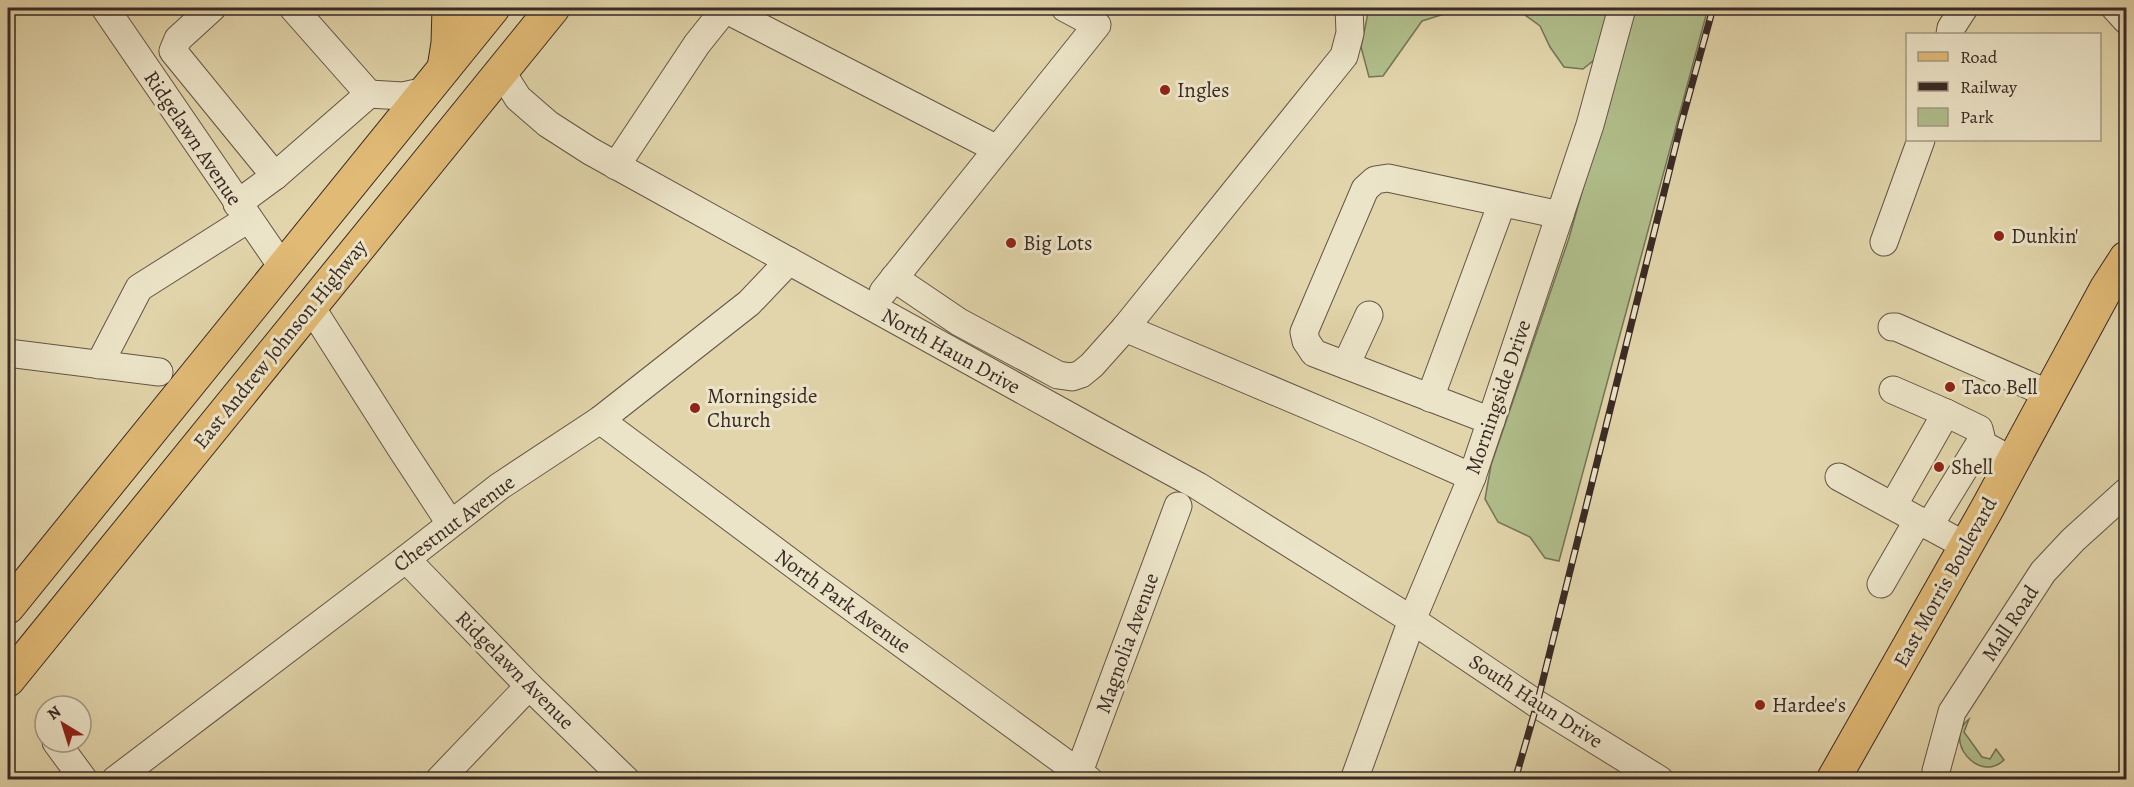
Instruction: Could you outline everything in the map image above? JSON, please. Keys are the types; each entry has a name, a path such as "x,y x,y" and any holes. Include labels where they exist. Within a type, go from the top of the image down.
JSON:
{"main road":[{"path":"435,80 448,43 449,8"},
{"name":"East Andrew Johnson Highway","path":"8,680 553,8"},
{"path":"8,607 435,80 477,14"},
{"path":"477,14 501,71"},
{"name":"East Morris Boulevard","path":"1833,780 1966,546 2106,289 2127,258"},
{"path":"282,268 311,307"}],"street":[{"name":"Ridgelawn Avenue","path":"105,8 282,268"},
{"path":"212,8 178,39 173,51 275,176"},
{"path":"293,8 369,94 385,118 388,138"},
{"path":"616,166 697,44 724,8 997,149"},
{"path":"870,307 1103,16 1065,8"},
{"path":"894,278 959,322 1058,375 1072,377 1081,374 1125,328 1344,56 1350,33 1349,8"},
{"name":"Morningside Drive","path":"1354,780 1412,620 1472,477 1590,125 1622,8"},
{"path":"1950,33 1964,8"},
{"path":"2115,8 2127,20"},
{"name":"North Haun Drive","path":"501,71 518,98 548,124 616,166 1198,486 1412,620"},
{"path":"99,365 139,288 242,211 275,176 369,94 403,96 435,80"},
{"path":"1884,242 1921,141"},
{"path":"1491,421 1314,353 1306,341 1304,332 1365,189 1375,180 1388,178 1560,215"},
{"path":"1430,398 1502,203"},
{"name":"Chestnut Avenue","path":"115,780 450,523 500,486 600,420 749,303 789,261"},
{"path":"311,307 450,523"},
{"path":"1346,365 1369,315"},
{"path":"1892,327 2049,394"},
{"path":"1125,328 1472,477"},
{"path":"8,353 159,372"},
{"path":"1881,584 1980,442 1981,437 1979,429 1893,390"},
{"path":"1893,506 1946,413"},
{"name":"North Park Avenue","path":"600,420 1081,777"},
{"path":"1980,442 2013,461"},
{"path":"1839,477 1966,546"},
{"name":"Mall Road","path":"1938,780 1936,771 1952,712 2043,572 2073,540 2127,492"},
{"name":"Magnolia Avenue","path":"1081,777 1178,506"},
{"name":"Ridgelawn Avenue","path":"406,559 529,686 626,780"},
{"name":"South Haun Drive","path":"1412,620 1538,704 1660,780"},
{"path":"439,780 529,686"},
{"path":"64,754 84,780"}],"green space":[{"path":"1369,8 1612,8 1599,56 1583,69 1564,67 1550,47 1540,26 1521,12 1496,9 1457,10 1422,21 1383,76 1369,77 1361,47"},
{"path":"1634,8 1708,8 1559,561 1545,558 1530,537 1498,522 1485,499 1491,465 1569,238"},
{"path":"1969,719 1964,732 1982,757 1990,759 1996,749 2004,760 1994,766 1984,767 1967,756 1960,738 1962,728"}],"railway":[{"path":"1515,780 1537,704 1681,124 1713,8"}],"place":[{"name":"Ingles","path":"1165,90"},
{"name":"Dunkin'","path":"1999,236"},
{"name":"Big Lots","path":"1011,243"},
{"name":"Taco Bell","path":"1950,387"},
{"name":"Morningside Church","path":"695,408"},
{"name":"Shell","path":"1939,467"},
{"name":"Hardee's","path":"1760,705"}]}
